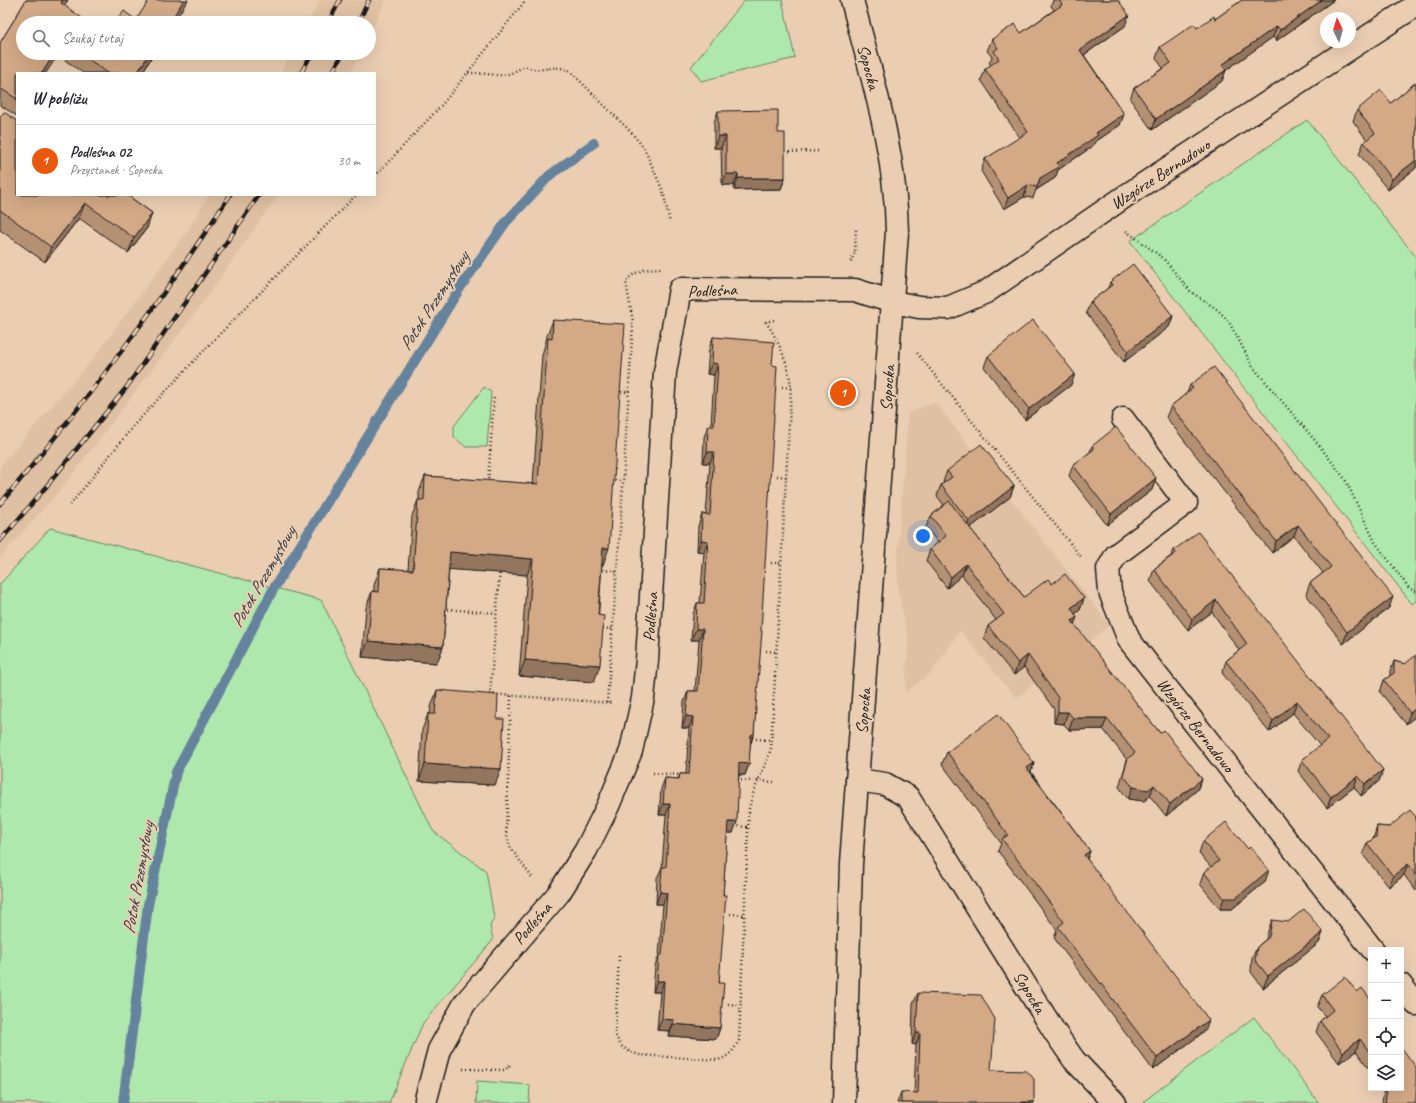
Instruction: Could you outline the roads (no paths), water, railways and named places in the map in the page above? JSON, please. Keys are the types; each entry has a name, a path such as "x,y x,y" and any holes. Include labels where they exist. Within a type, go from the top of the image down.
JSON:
{"street":[{"name":"Sopocka","path":"844,1103 851,864 898,232 894,179 889,141 852,0"},
{"name":"Wzgórze Bernadowo","path":"893,302 919,307 948,308 986,292 1104,211 1416,5"},
{"name":"Podleśna","path":"426,1099 439,1050 465,1003 559,893 586,850 608,806 631,751 641,706 647,660 665,372 680,289 855,290 893,302"},
{"name":"Wzgórze Bernadowo","path":"1123,419 1186,503 1116,555 1108,569 1110,592 1129,640 1371,947"},
{"name":"Sopocka","path":"858,780 885,784 908,797 1054,1031 1074,1060 1115,1103"},
{"path":"1404,989 1416,1004"}],"waterway":[{"name":"Potok Przemysłowy","path":"123,1103 148,905 176,772 274,588 458,291 506,222 550,175 594,143"}],"railway":[{"path":"332,16 340,0"},
{"path":"361,16 369,0"},
{"path":"302,72 308,60"},
{"path":"333,72 339,60"},
{"path":"0,504 91,392 176,275 229,196"},
{"path":"0,541 126,388 258,196"}],"place":[{"name":"Podleśna 02","path":"843,393"}]}
